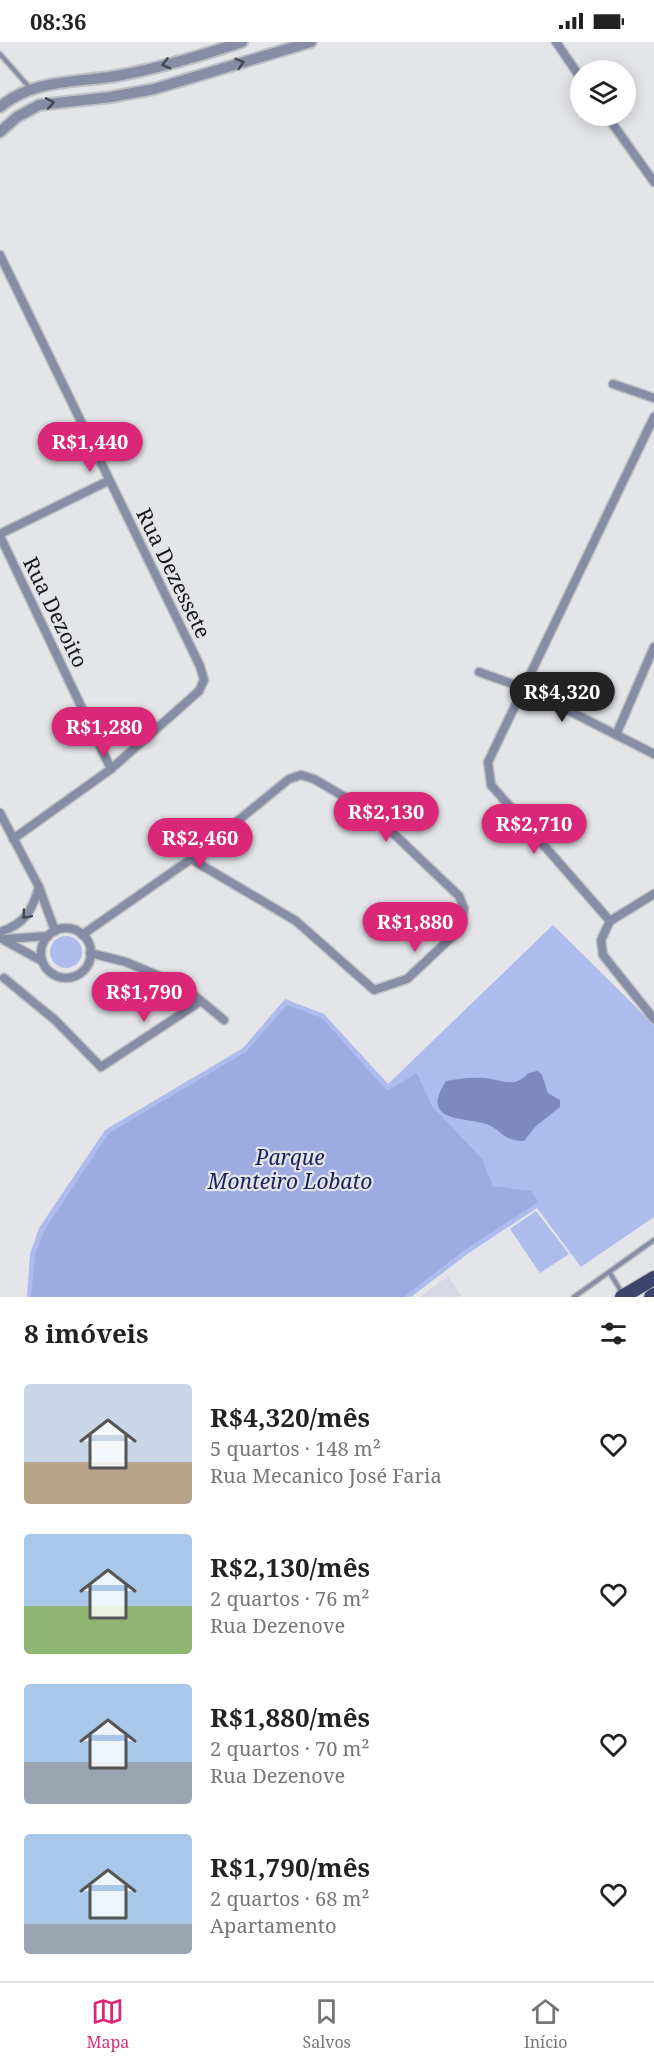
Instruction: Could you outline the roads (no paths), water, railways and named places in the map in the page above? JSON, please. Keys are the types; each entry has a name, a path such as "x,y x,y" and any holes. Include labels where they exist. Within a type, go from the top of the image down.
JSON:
{"main road":[{"path":"623,1297 654,1278"}],"street":[{"path":"0,107 13,96 30,88 123,75 242,42"},
{"path":"0,132 17,117 39,105 111,97 154,89 311,42"},
{"path":"556,42 570,62"},
{"path":"614,126 654,182"},
{"name":"Rua Dezessete","path":"0,255 200,666 204,680 199,691 111,769"},
{"path":"613,384 654,398"},
{"path":"610,921 491,785 488,762 654,417"},
{"path":"0,535 108,481"},
{"name":"Rua Dezoito","path":"0,535 111,769"},
{"path":"616,735 654,647"},
{"path":"479,672 524,688 654,754"},
{"path":"13,839 111,769"},
{"path":"82,935 191,859 289,779 301,775 314,779 372,813 459,896 464,908 462,923 454,935 407,979 374,990 296,921 191,859"},
{"path":"0,813 39,887 51,934 41,952 42,962"},
{"path":"1,936 31,914 39,887"},
{"path":"653,1017 603,955 601,940 610,921 654,894"},
{"path":"74,930 82,935 90,953 83,971 65,978 55,976 42,962 1,936 51,934 74,930"},
{"path":"90,953 126,962 161,975 183,986 224,1020"},
{"path":"4,978 55,1020 101,1067 201,1001"}],"lane":[{"path":"0,54 30,88"},
{"path":"574,1297 654,1240"},
{"path":"610,1273 623,1297"}],"park label":[{"name":"Parque Monteiro Lobato","path":"290,1169"}]}
